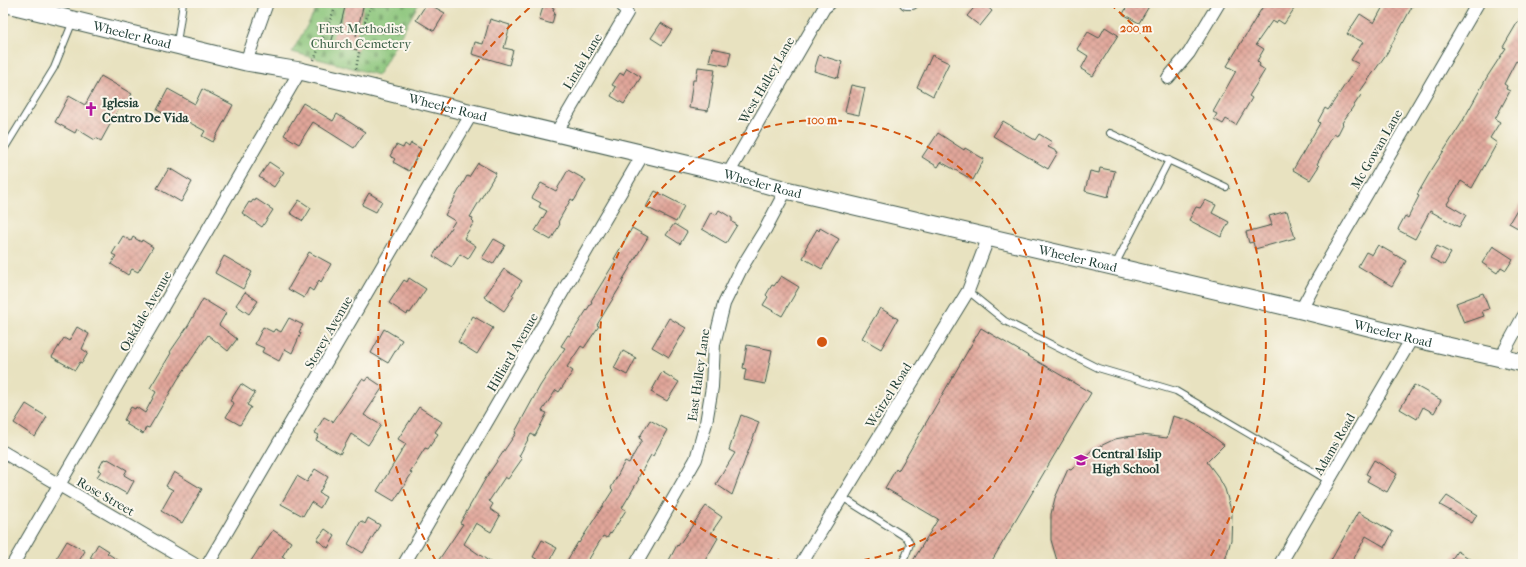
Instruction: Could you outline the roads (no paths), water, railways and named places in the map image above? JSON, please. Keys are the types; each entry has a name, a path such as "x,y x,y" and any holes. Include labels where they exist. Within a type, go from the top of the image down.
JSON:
{"main road":[{"name":"Wheeler Road","path":"3,3 246,62 351,83 472,114 728,174 786,190 989,236 1412,338 1523,363"}],"street":[{"path":"246,62 266,3"},
{"name":"Linda Lane","path":"556,133 627,13 621,3"},
{"name":"West Halley Lane","path":"728,174 824,8 830,3"},
{"path":"906,3 912,3"},
{"path":"1168,78 1189,53 1219,3"},
{"name":"Mc Gowan Lane","path":"1301,310 1318,278 1478,3"},
{"name":"Oakdale Avenue","path":"13,564 306,73"},
{"name":"Storey Avenue","path":"208,564 472,114"},
{"name":"Hilliard Avenue","path":"404,564 643,154"},
{"name":"East Halley Lane","path":"636,564 696,459 706,423 712,387 714,344 724,304 742,267 766,228 786,190"},
{"name":"Weitzel Road","path":"800,564 968,291 989,236"},
{"path":"1501,357 1523,317"},
{"name":"Adams Road","path":"1280,564 1412,338"},
{"name":"Rose Street","path":"3,452 194,564"}],"lane":[{"path":"177,45 183,3"},
{"path":"3,151 54,68 73,20"},
{"path":"1110,133 1226,187"},
{"path":"1114,267 1169,160"},
{"path":"968,291 1005,321 1098,368 1176,391 1329,481"},
{"path":"842,497 907,538 910,544 901,564"}],"place":[{"name":"Iglesia Centro De Vida","path":"91,109"},
{"name":"Central Islip High School","path":"1081,460"}],"park label":[{"name":"First Methodist Church Cemetery","path":"361,36"}]}
